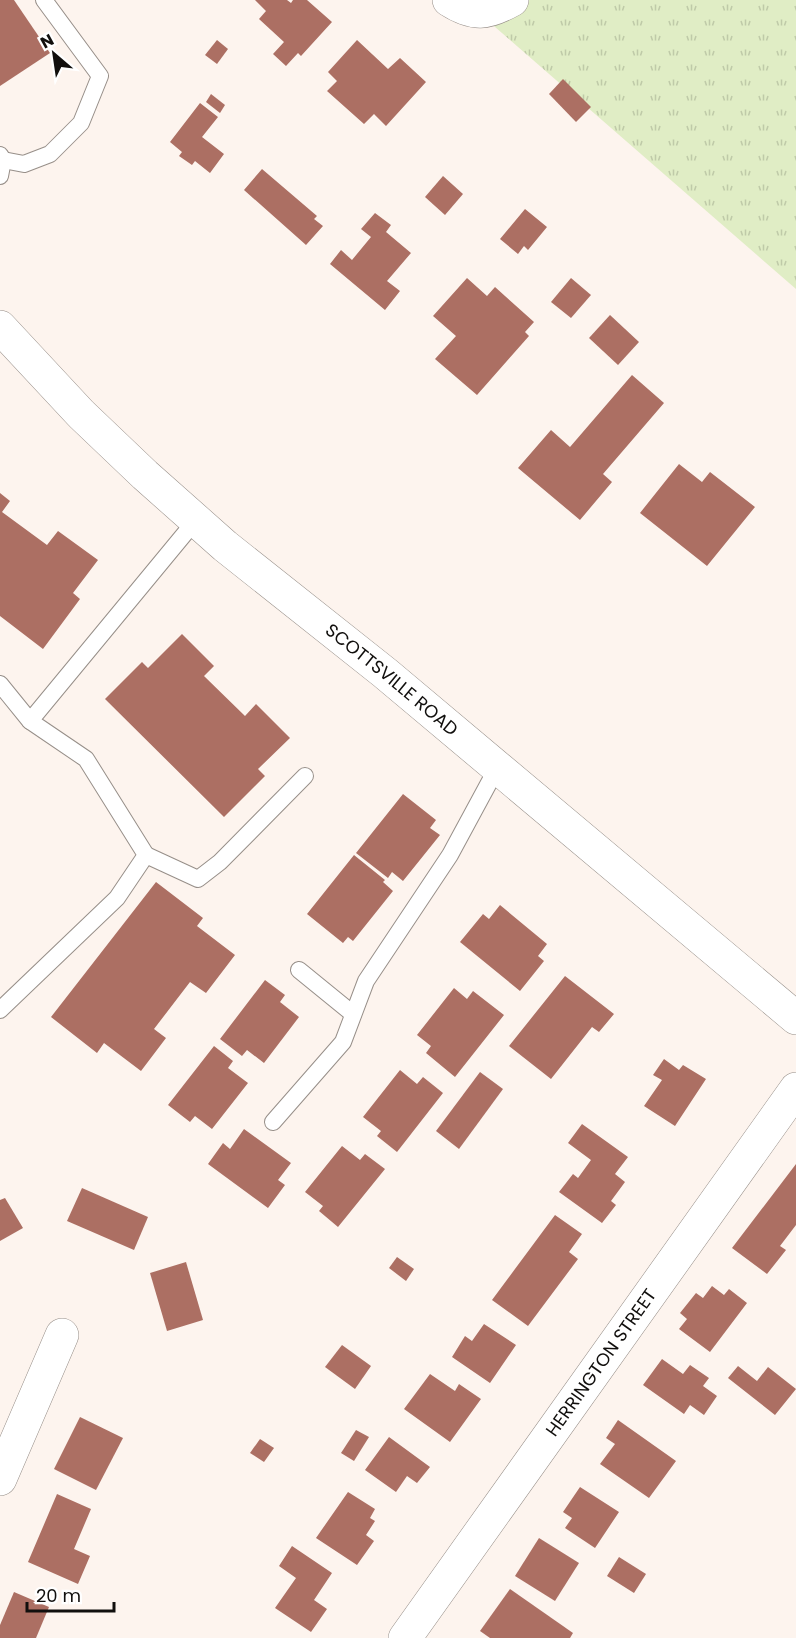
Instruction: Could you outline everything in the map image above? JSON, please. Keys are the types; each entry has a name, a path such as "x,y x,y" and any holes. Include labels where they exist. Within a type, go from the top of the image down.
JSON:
{"main road":[{"path":"449,0 471,11 482,12 495,9 512,0"},
{"name":"SCOTTSVILLE ROAD","path":"0,327 81,414 196,520 498,768 796,1018"},
{"name":"HERRINGTON STREET","path":"405,1638 796,1089"},
{"path":"0,1479 62,1335"}],"lane":[{"path":"1,164 24,164 50,154 81,123 100,76 44,0"},
{"path":"30,722 196,520"},
{"path":"0,684 30,722 86,759 146,855 198,879 220,862 305,776"},
{"path":"273,1122 343,1042 366,981 450,855 498,768"},
{"path":"0,1010 117,898 146,855"},
{"path":"299,970 353,1014"}],"green space":[{"path":"464,0 796,0 796,289"}],"building":[{"path":"0,0 14,0 50,53 0,86"},
{"path":"255,0 287,0 291,3 293,0 307,0 332,22 301,56 298,53 286,66 273,54 284,42 259,19 266,11"},
{"path":"217,40 228,49 217,64 205,55"},
{"path":"357,40 388,69 400,58 426,82 386,126 374,114 364,124 327,91 337,81 328,72"},
{"path":"563,79 591,107 576,122 549,94"},
{"path":"211,94 225,105 220,113 206,102"},
{"path":"200,103 218,117 202,137 224,154 210,173 195,161 192,165 179,156 182,152 170,142"},
{"path":"262,169 317,216 314,219 323,226 306,245 244,190"},
{"path":"443,176 463,194 445,215 425,197"},
{"path":"525,209 547,227 528,250 524,246 518,254 500,239"},
{"path":"375,213 391,225 386,232 411,253 387,281 400,291 385,310 330,264 341,250 352,260 371,237 361,229"},
{"path":"467,278 487,296 495,287 534,322 525,332 529,336 477,395 435,359 456,336 433,316"},
{"path":"571,278 591,295 571,318 551,302"},
{"path":"610,315 639,342 618,365 589,338"},
{"path":"632,375 664,403 603,474 612,482 580,520 518,468 551,430 570,447"},
{"path":"679,464 702,482 710,472 755,507 707,566 640,513"},
{"path":"0,493 10,501 2,512 47,545 58,531 98,560 73,593 80,599 43,649 0,616"},
{"path":"182,634 214,666 204,676 245,716 256,704 290,738 258,769 265,776 224,817 105,699 142,662 148,668"},
{"path":"403,794 436,820 430,828 440,835 403,881 392,872 388,878 356,853"},
{"path":"354,855 385,880 383,882 393,891 353,941 348,937 343,943 307,914"},
{"path":"156,882 203,918 197,926 235,955 206,993 190,982 154,1029 166,1038 141,1071 104,1043 97,1053 51,1017"},
{"path":"500,905 547,944 538,956 544,961 520,991 460,942 483,914 489,919"},
{"path":"565,976 614,1014 599,1032 592,1027 551,1079 509,1046"},
{"path":"265,980 285,995 280,1002 299,1017 264,1063 247,1050 242,1056 220,1039"},
{"path":"454,988 467,999 473,991 504,1015 455,1077 426,1053 431,1046 417,1035"},
{"path":"214,1046 233,1061 228,1068 248,1083 212,1129 195,1116 190,1122 168,1105"},
{"path":"664,1059 679,1070 683,1065 706,1079 675,1126 644,1106 662,1080 653,1075"},
{"path":"400,1070 417,1084 423,1077 443,1093 397,1152 377,1136 381,1131 363,1117"},
{"path":"480,1072 503,1089 459,1149 436,1131"},
{"path":"582,1124 628,1157 615,1174 625,1182 611,1201 616,1205 602,1223 559,1192 573,1174 578,1178 591,1160 568,1143"},
{"path":"244,1129 291,1163 278,1180 285,1185 268,1208 208,1164 223,1143 230,1149"},
{"path":"342,1146 360,1160 365,1154 385,1169 338,1227 319,1211 323,1206 305,1192"},
{"path":"796,1164 796,1225 780,1246 786,1250 767,1274 732,1248"},
{"path":"82,1188 148,1217 134,1250 67,1221"},
{"path":"5,1198 23,1228 0,1241 0,1200"},
{"path":"555,1215 582,1234 569,1252 578,1259 528,1326 492,1300"},
{"path":"397,1257 414,1269 406,1281 389,1268"},
{"path":"186,1262 203,1320 167,1331 150,1273"},
{"path":"712,1286 724,1295 729,1289 747,1303 710,1352 679,1329 687,1319 680,1313 696,1293 703,1298"},
{"path":"484,1324 516,1345 490,1383 452,1357 465,1336 472,1341"},
{"path":"342,1345 371,1366 355,1389 325,1367"},
{"path":"662,1359 683,1374 690,1365 709,1378 703,1386 717,1396 704,1415 690,1405 684,1414 643,1385"},
{"path":"738,1366 757,1381 768,1367 796,1389 775,1415 728,1378"},
{"path":"430,1374 455,1391 459,1384 481,1399 450,1442 404,1409"},
{"path":"80,1417 123,1438 96,1490 54,1469"},
{"path":"618,1420 676,1461 649,1498 600,1464 615,1444 606,1438"},
{"path":"356,1430 369,1437 354,1461 341,1453"},
{"path":"389,1437 430,1467 417,1483 407,1476 396,1492 365,1470"},
{"path":"260,1439 274,1448 264,1462 250,1453"},
{"path":"580,1487 619,1512 595,1548 565,1528 572,1518 563,1512"},
{"path":"348,1492 375,1509 370,1518 375,1521 366,1535 374,1541 357,1565 316,1538"},
{"path":"57,1494 91,1509 74,1549 90,1556 78,1584 28,1562"},
{"path":"539,1538 579,1563 555,1601 515,1576"},
{"path":"292,1546 332,1573 314,1600 327,1609 311,1632 275,1608 296,1578 279,1566"},
{"path":"619,1557 646,1574 634,1593 607,1576"},
{"path":"510,1589 573,1633 570,1638 490,1638 480,1631"},
{"path":"14,1592 49,1607 36,1638 0,1638 0,1625"}]}
